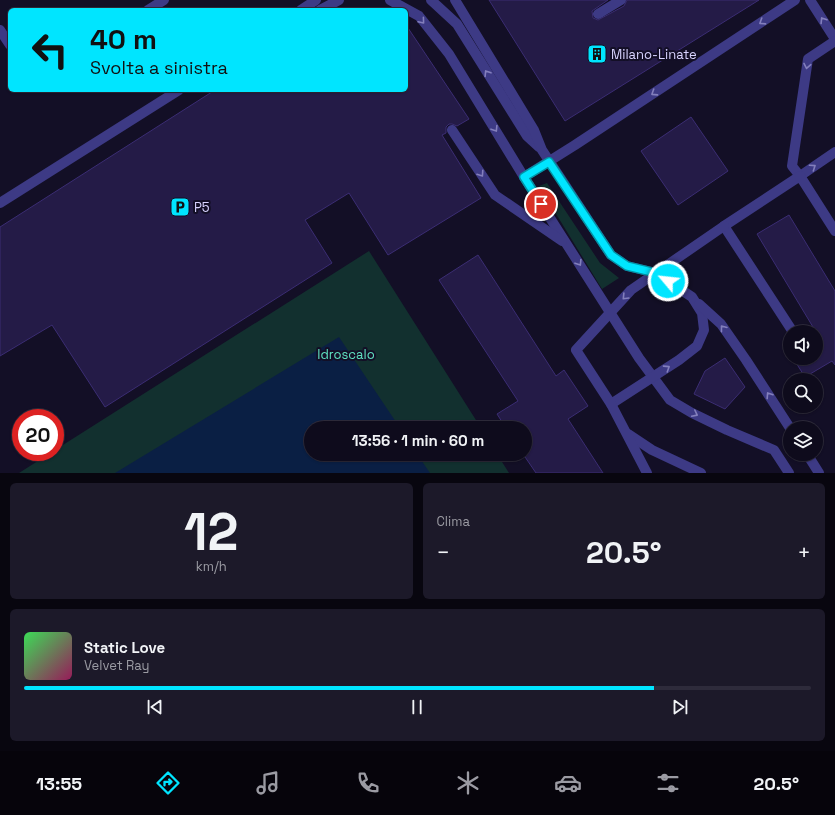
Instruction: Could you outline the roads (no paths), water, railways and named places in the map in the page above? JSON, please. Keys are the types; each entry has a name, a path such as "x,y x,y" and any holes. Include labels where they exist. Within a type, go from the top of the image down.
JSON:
{"lane":[{"path":"151,8 164,0"},
{"path":"304,8 316,0"},
{"path":"324,8 339,0"},
{"path":"390,0 404,8"},
{"path":"431,0 457,24 526,136 542,150"},
{"path":"455,0 534,130 542,150 549,162 611,255 627,266 656,273 692,297 721,324 785,421"},
{"path":"598,14 621,0"},
{"path":"524,177 795,0"},
{"path":"810,0 835,40 808,59 792,166 835,230"},
{"path":"408,10 419,16 449,54 524,177 639,358 654,376 670,400 692,413 727,430 774,450 789,473"},
{"path":"0,30 8,42"},
{"path":"0,203 176,92"},
{"path":"452,130 495,195 567,244"},
{"path":"647,473 611,404 576,350 631,290 835,152"},
{"path":"724,226 788,325"},
{"path":"611,404 697,346 704,330 702,313 692,297"},
{"path":"626,433 652,450 701,473"},
{"path":"811,461 819,473"}],"water":[{"name":"Idroscalo","path":"339,337 395,421 304,421 304,461 422,461 430,473 115,473"}],"place":[{"name":"Milano-Linate","path":"597,54"},
{"name":"P5","path":"180,207"}]}
